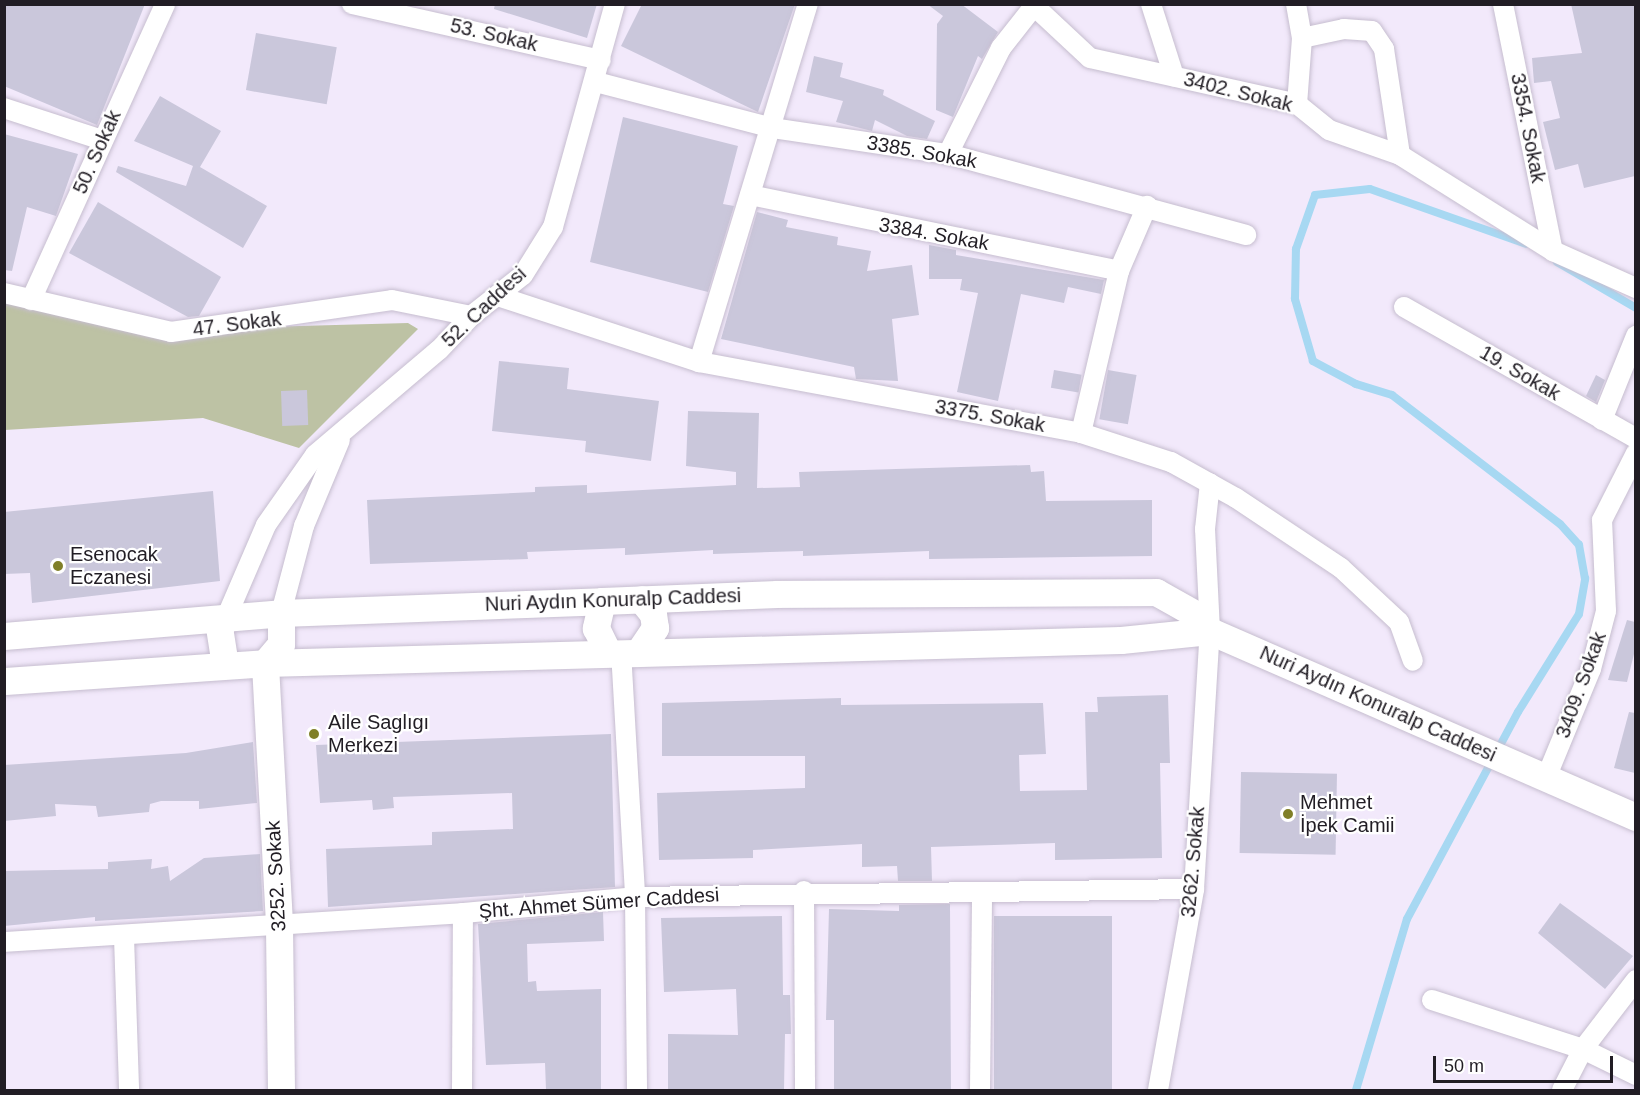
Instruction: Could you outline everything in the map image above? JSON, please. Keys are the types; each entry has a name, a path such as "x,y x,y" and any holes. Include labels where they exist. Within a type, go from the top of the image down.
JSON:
{"street":[{"name":"50. Sokak","path":"31,300 165,4"},
{"name":"53. Sokak","path":"351,4 390,8 601,60"},
{"name":"52. Caddesi","path":"226,618 252,552 289,488 315,455 341,438 471,316 523,275 553,227 596,82 615,4"},
{"path":"699,362 773,128 808,4"},
{"path":"1151,4 1174,76"},
{"path":"1296,4 1302,38 1297,104"},
{"name":"3354. Sokak","path":"1503,4 1553,250"},
{"path":"948,154 1000,48 1033,5"},
{"name":"3402. Sokak","path":"1033,5 1090,58 1297,104 1329,130 1400,155 1553,250 1635,288"},
{"path":"1302,38 1344,29 1372,31 1384,49 1400,155"},
{"name":"3385. Sokak","path":"596,82 773,128 948,154 1246,234"},
{"path":"4,108 102,140"},
{"name":"3384. Sokak","path":"750,195 1119,271"},
{"path":"1081,433 1119,271 1147,206"},
{"name":"47. Sokak","path":"4,293 171,332 392,300 471,316"},
{"name":"3375. Sokak","path":"498,296 699,362 1081,433 1171,462 1210,483 1341,568 1399,622 1413,661"},
{"name":"19. Sokak","path":"1404,307 1635,438"},
{"path":"1602,420 1635,336"},
{"name":"52. Caddesi","path":"281,613 310,507 341,438"},
{"name":"3409. Sokak","path":"1546,778 1591,669 1606,611 1602,520 1635,453"},
{"name":"3262. Sokak","path":"1158,1090 1194,889 1210,631 1205,529 1210,483"},
{"name":"Nuri Aydın Konuralp Caddesi","path":"4,636 281,613 641,599 1115,590 1172,598 1210,631 1635,818"},
{"path":"623,651 654,628 653,614 641,599"},
{"path":"602,601 596,628 623,651 635,897 637,1090"},
{"path":"265,663 280,644 281,613"},
{"path":"225,665 219,628 226,618"},
{"name":"Nuri Aydın Konuralp Caddesi","path":"4,681 265,663 623,651 1121,640 1210,631"},
{"name":"3252. Sokak","path":"265,663 279,923 280,1090"},
{"name":"Şht. Ahmet Sümer Caddesi","path":"4,942 124,937 279,923 463,913 635,897 804,891 982,893 1194,889"},
{"path":"804,891 805,1090"},
{"path":"980,1090 982,893"},
{"path":"462,1090 463,913"},
{"path":"124,937 129,1090"},
{"path":"1562,1090 1582,1049 1635,980"},
{"path":"1432,1000 1582,1049 1635,1075"}],"green space":[{"path":"5,291 184,329 408,323 418,329 299,448 203,418 5,430"}],"building":[{"path":"4,4 145,4 97,125 4,86"},
{"path":"495,4 597,4 587,38 494,9"},
{"path":"642,4 795,4 758,112 621,46"},
{"path":"927,4 961,4 998,32 982,59 978,56 953,117 936,110 937,24 943,16"},
{"path":"1571,4 1635,4 1635,176 1584,188 1578,164 1555,170 1543,122 1560,118 1551,81 1534,83 1532,58 1582,53"},
{"path":"256,33 337,47 327,104 246,90"},
{"path":"814,56 843,63 840,77 884,90 883,95 935,121 927,139 907,136 875,120 872,131 836,122 843,101 806,92"},
{"path":"160,96 221,131 200,167 267,206 243,248 116,172 118,166 186,186 193,166 134,141"},
{"path":"623,117 738,146 723,204 734,206 708,292 590,262"},
{"path":"4,134 78,154 56,216 27,207 12,271 4,270"},
{"path":"98,202 221,277 199,316 188,317 69,253"},
{"path":"757,212 788,220 786,227 838,237 837,245 871,251 867,271 912,265 919,315 892,319 898,381 856,379 854,367 721,339"},
{"path":"929,245 956,250 956,255 1104,280 1101,294 1068,287 1064,303 1021,294 998,401 957,392 978,293 960,290 962,279 929,279"},
{"path":"499,361 569,368 567,389 659,401 651,461 585,452 586,441 492,431"},
{"path":"1054,370 1082,375 1078,393 1051,388"},
{"path":"1108,370 1137,375 1128,424 1099,419"},
{"path":"1596,375 1605,380 1596,402 1586,396"},
{"path":"307,390 308,425 282,426 281,391"},
{"path":"688,411 759,413 757,488 800,487 799,472 1030,465 1031,472 1044,471 1046,501 1152,500 1152,556 929,559 929,551 803,556 803,551 713,554 713,550 625,555 625,548 527,552 528,559 370,564 367,500 535,492 535,487 587,485 587,493 736,485 736,472 686,466"},
{"path":"213,491 220,581 32,603 30,573 4,574 4,512"},
{"path":"1627,620 1635,622 1635,650 1627,682 1608,680"},
{"path":"1168,695 1170,763 1160,763 1162,858 1055,860 1055,843 931,847 932,881 898,881 897,866 862,867 862,844 753,850 753,858 659,860 657,793 805,788 805,756 662,756 662,703 841,698 841,705 1043,703 1046,754 1019,755 1020,791 1087,790 1085,712 1098,712 1097,697"},
{"path":"1629,712 1635,713 1635,773 1614,768"},
{"path":"611,734 615,887 328,907 326,849 432,845 432,832 513,829 512,793 393,797 394,808 373,810 372,800 320,803 316,745"},
{"path":"253,742 257,803 199,809 199,801 161,801 150,804 149,812 98,817 96,806 55,804 56,816 4,821 4,765 186,753"},
{"name":"Mehmet İpek Camii","path":"1241,772 1337,774 1336,855 1240,853"},
{"path":"260,854 263,911 95,921 95,917 4,926 4,871 108,869 108,862 152,859 151,869 168,866 170,881 204,858"},
{"path":"1560,903 1633,956 1605,989 1538,933"},
{"path":"950,904 951,1090 834,1090 834,1020 826,1020 829,909 899,911 899,905"},
{"path":"603,912 604,941 527,944 528,982 536,981 537,991 601,989 601,1090 546,1090 545,1063 486,1065 478,924"},
{"path":"782,916 783,995 790,995 791,1034 785,1034 784,1090 668,1090 668,1034 738,1035 736,989 664,992 661,918"},
{"path":"994,916 1112,916 1112,1090 994,1090"}],"waterway":[{"path":"1356,1090 1407,919 1518,712 1579,614 1585,579 1579,545 1560,524 1392,395 1356,384 1313,361 1295,299 1296,249 1315,195 1370,189 1526,244"},
{"path":"1557,262 1636,308"}],"place":[{"name":"Esenocak Eczanesi","path":"58,566"},
{"name":"Aile Saglıgı Merkezi","path":"314,734"},
{"name":"Mehmet İpek Camii","path":"1288,814"}]}
